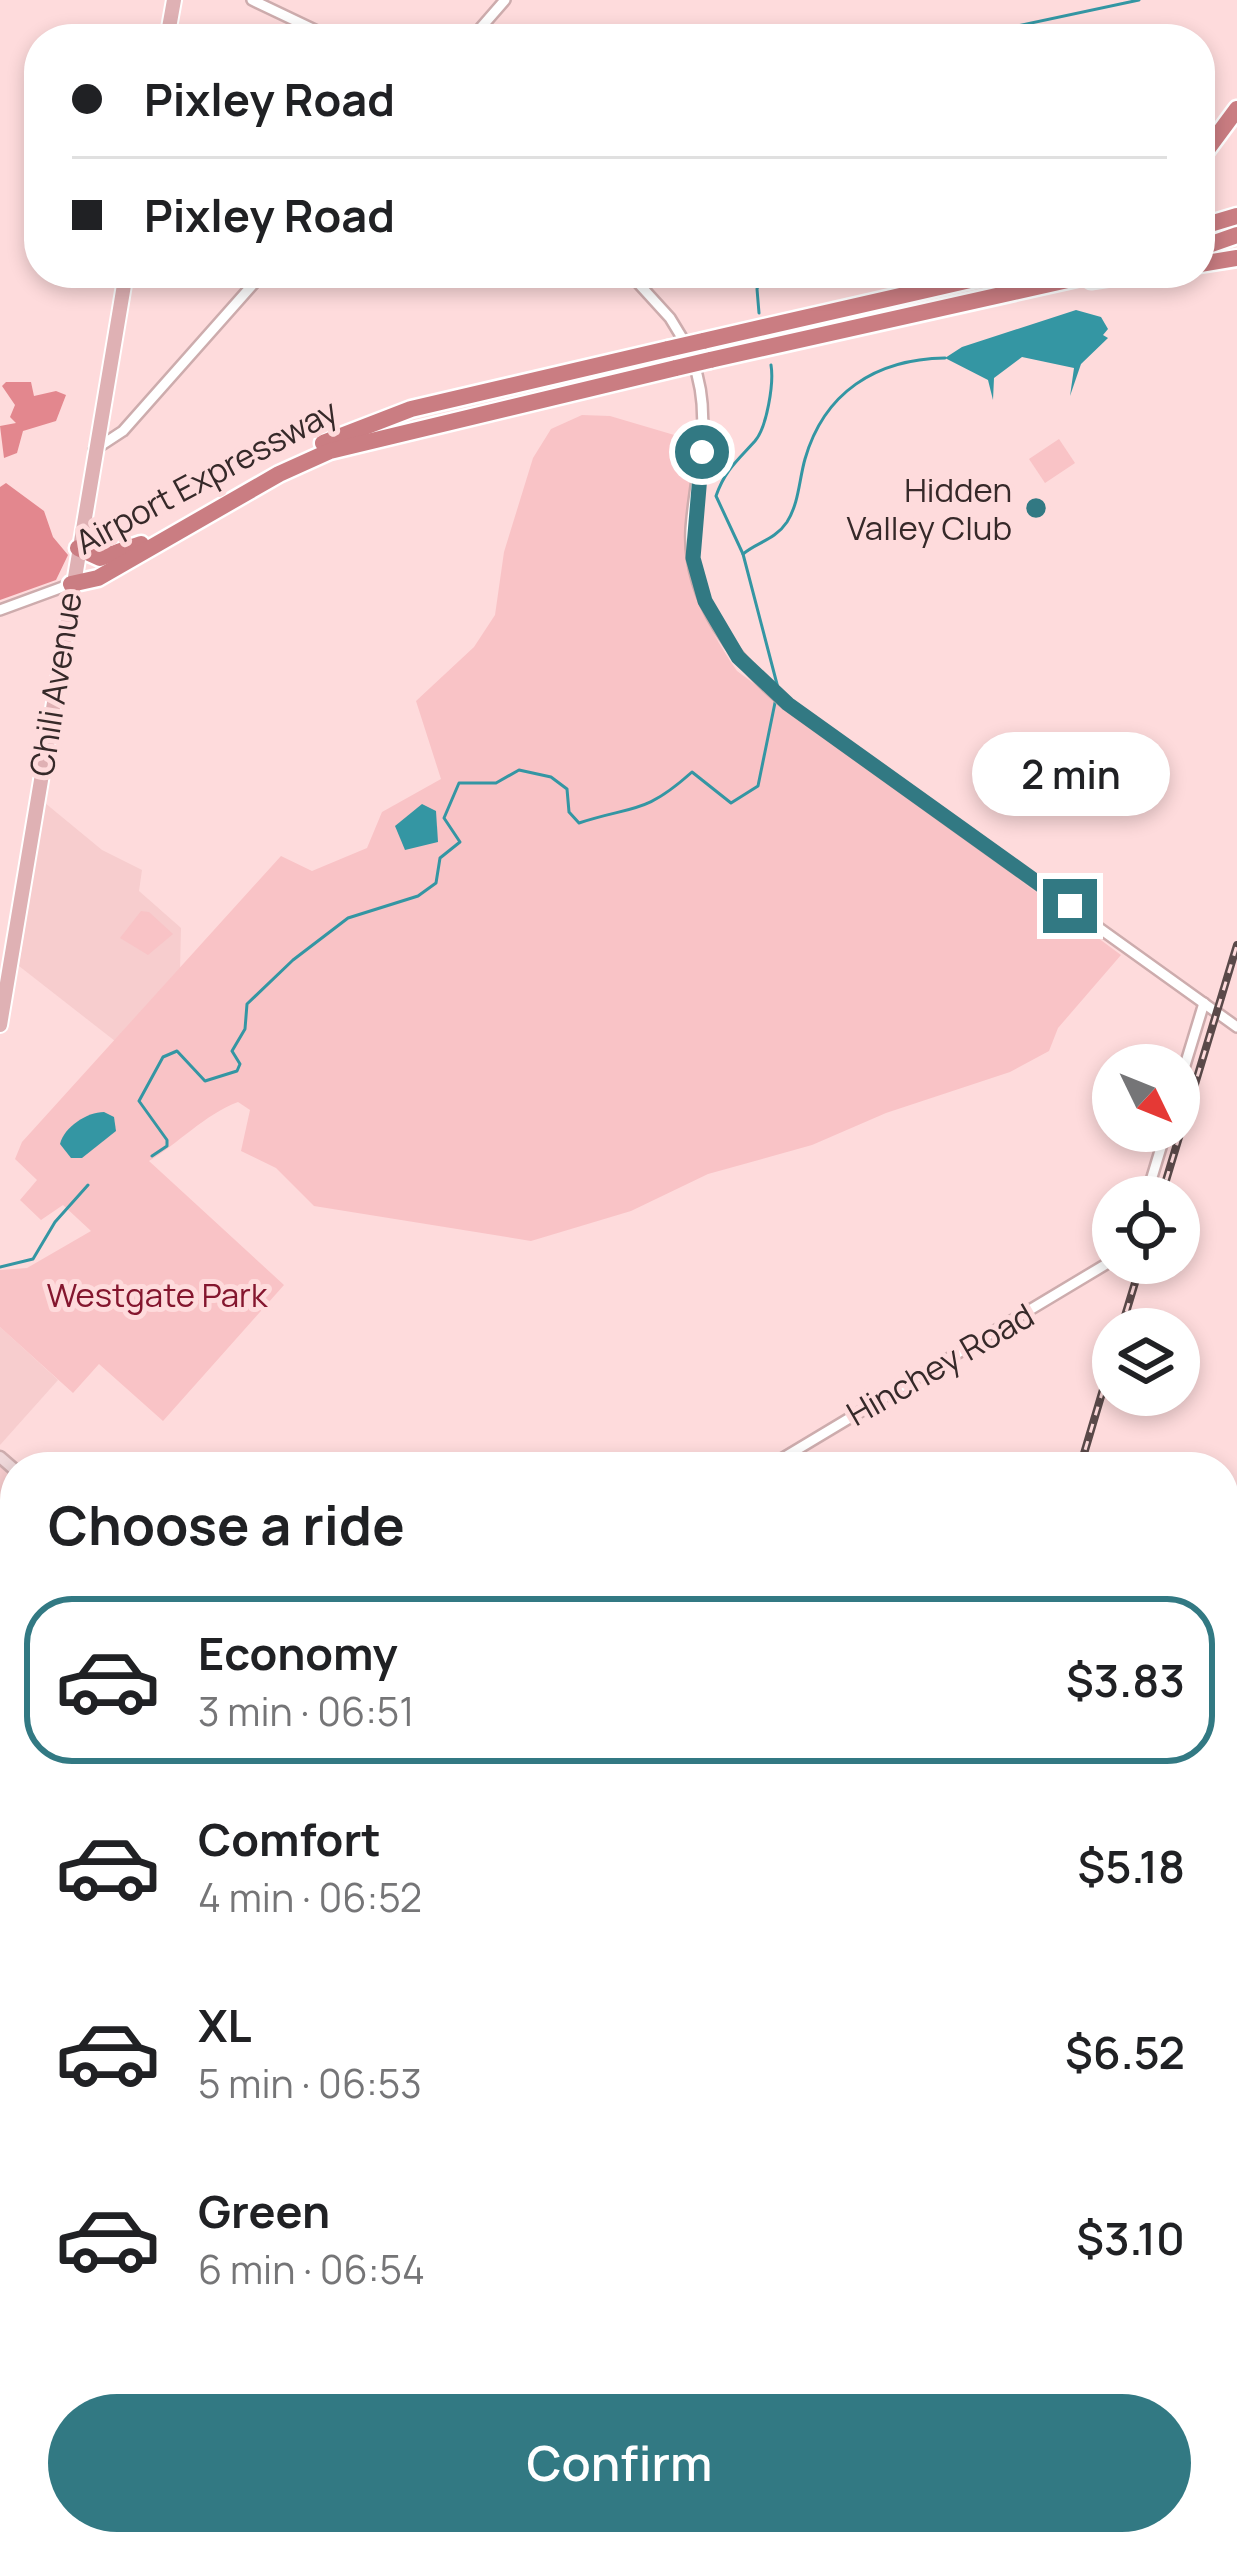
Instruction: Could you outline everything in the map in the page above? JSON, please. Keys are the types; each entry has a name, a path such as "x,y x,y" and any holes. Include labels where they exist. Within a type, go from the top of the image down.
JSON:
{"highway":[{"path":"1215,139 1237,109"},
{"name":"Airport Expressway","path":"71,584 286,461 380,419 934,288"},
{"path":"1025,290 1034,288"},
{"path":"1025,290 1038,288"},
{"name":"Airport Expressway","path":"71,584 98,578 279,474 329,451 1025,290"},
{"path":"78,548 100,558 141,543"}],"main road":[{"name":"Chili Avenue","path":"0,1025 123,288"}],"street":[{"path":"252,0 302,24"},
{"path":"484,24 506,0"},
{"path":"94,450 123,431 250,288"},
{"path":"643,288 670,318 698,376 704,435 691,542 705,601 738,657 778,697 1237,1028"},
{"path":"0,610 71,584"},
{"path":"1192,1044 1204,1004"},
{"name":"Hinchey Road","path":"792,1452 906,1379 1092,1276"}],"shaded area":[{"path":"31,382 34,396 56,391 66,395 56,421 23,431 17,453 4,458 0,426 16,423 10,417 15,405 2,386"},
{"path":"6,483 44,511 53,537 68,555 56,580 0,600 0,487"},
{"path":"45,803 102,850 142,870 139,891 181,928 180,970 115,1041 19,966"},
{"path":"0,1327 58,1380 0,1445"}],"green space":[{"name":"Westgate Park","path":"582,415 610,416 698,442 687,506 689,561 704,614 737,671 1121,955 1058,1028 1049,1051 1010,1072 886,1113 812,1145 708,1174 631,1211 531,1241 314,1206 276,1168 241,1151 250,1110 238,1102 149,1161 284,1285 163,1421 99,1364 73,1393 0,1327 0,1270 27,1268 91,1231 63,1205 41,1220 20,1200 37,1180 15,1159 22,1142 281,856 312,871 367,848 382,812 441,779 416,701 474,647 495,615 504,552 533,458 551,429"},
{"path":"1059,439 1075,463 1045,483 1029,459"},
{"path":"141,911 149,912 173,934 148,955 120,938"}],"water":[{"path":"1076,310 1101,317 1108,329 1103,335 1108,338 1081,364 1070,396 1074,368 1022,357 994,378 993,400 988,380 945,358 962,347"},
{"path":"422,804 436,811 438,842 405,850 395,826"},
{"path":"104,1112 114,1117 116,1131 82,1158 71,1158 60,1144 66,1132 84,1118"}],"waterway":[{"path":"1026,24 1139,0"},
{"path":"757,288 759,313"},
{"path":"152,1156 167,1146 167,1140 139,1101 163,1057 177,1051 205,1081 237,1071 240,1064 232,1051 245,1029 247,1004 293,960 348,918 418,896 436,883 440,858 460,842 444,818 459,783 496,783 519,770 551,777 567,789 569,812 579,823 650,802 692,772 731,803 758,786 778,688 743,554 787,522 814,436 839,398 896,365 945,358"},
{"path":"743,554 716,496 763,426 771,365"},
{"path":"0,1267 33,1259 55,1222 88,1185"}],"railway":[{"path":"1167,1176 1237,945"},
{"path":"1127,1308 1135,1284"},
{"path":"1084,1452 1095,1416"}],"place":[{"name":"Hidden Valley Club","path":"1036,508"}],"route":[{"path":"702,452 692,526 693,558 705,601 738,657 788,704 1070,906"}]}
